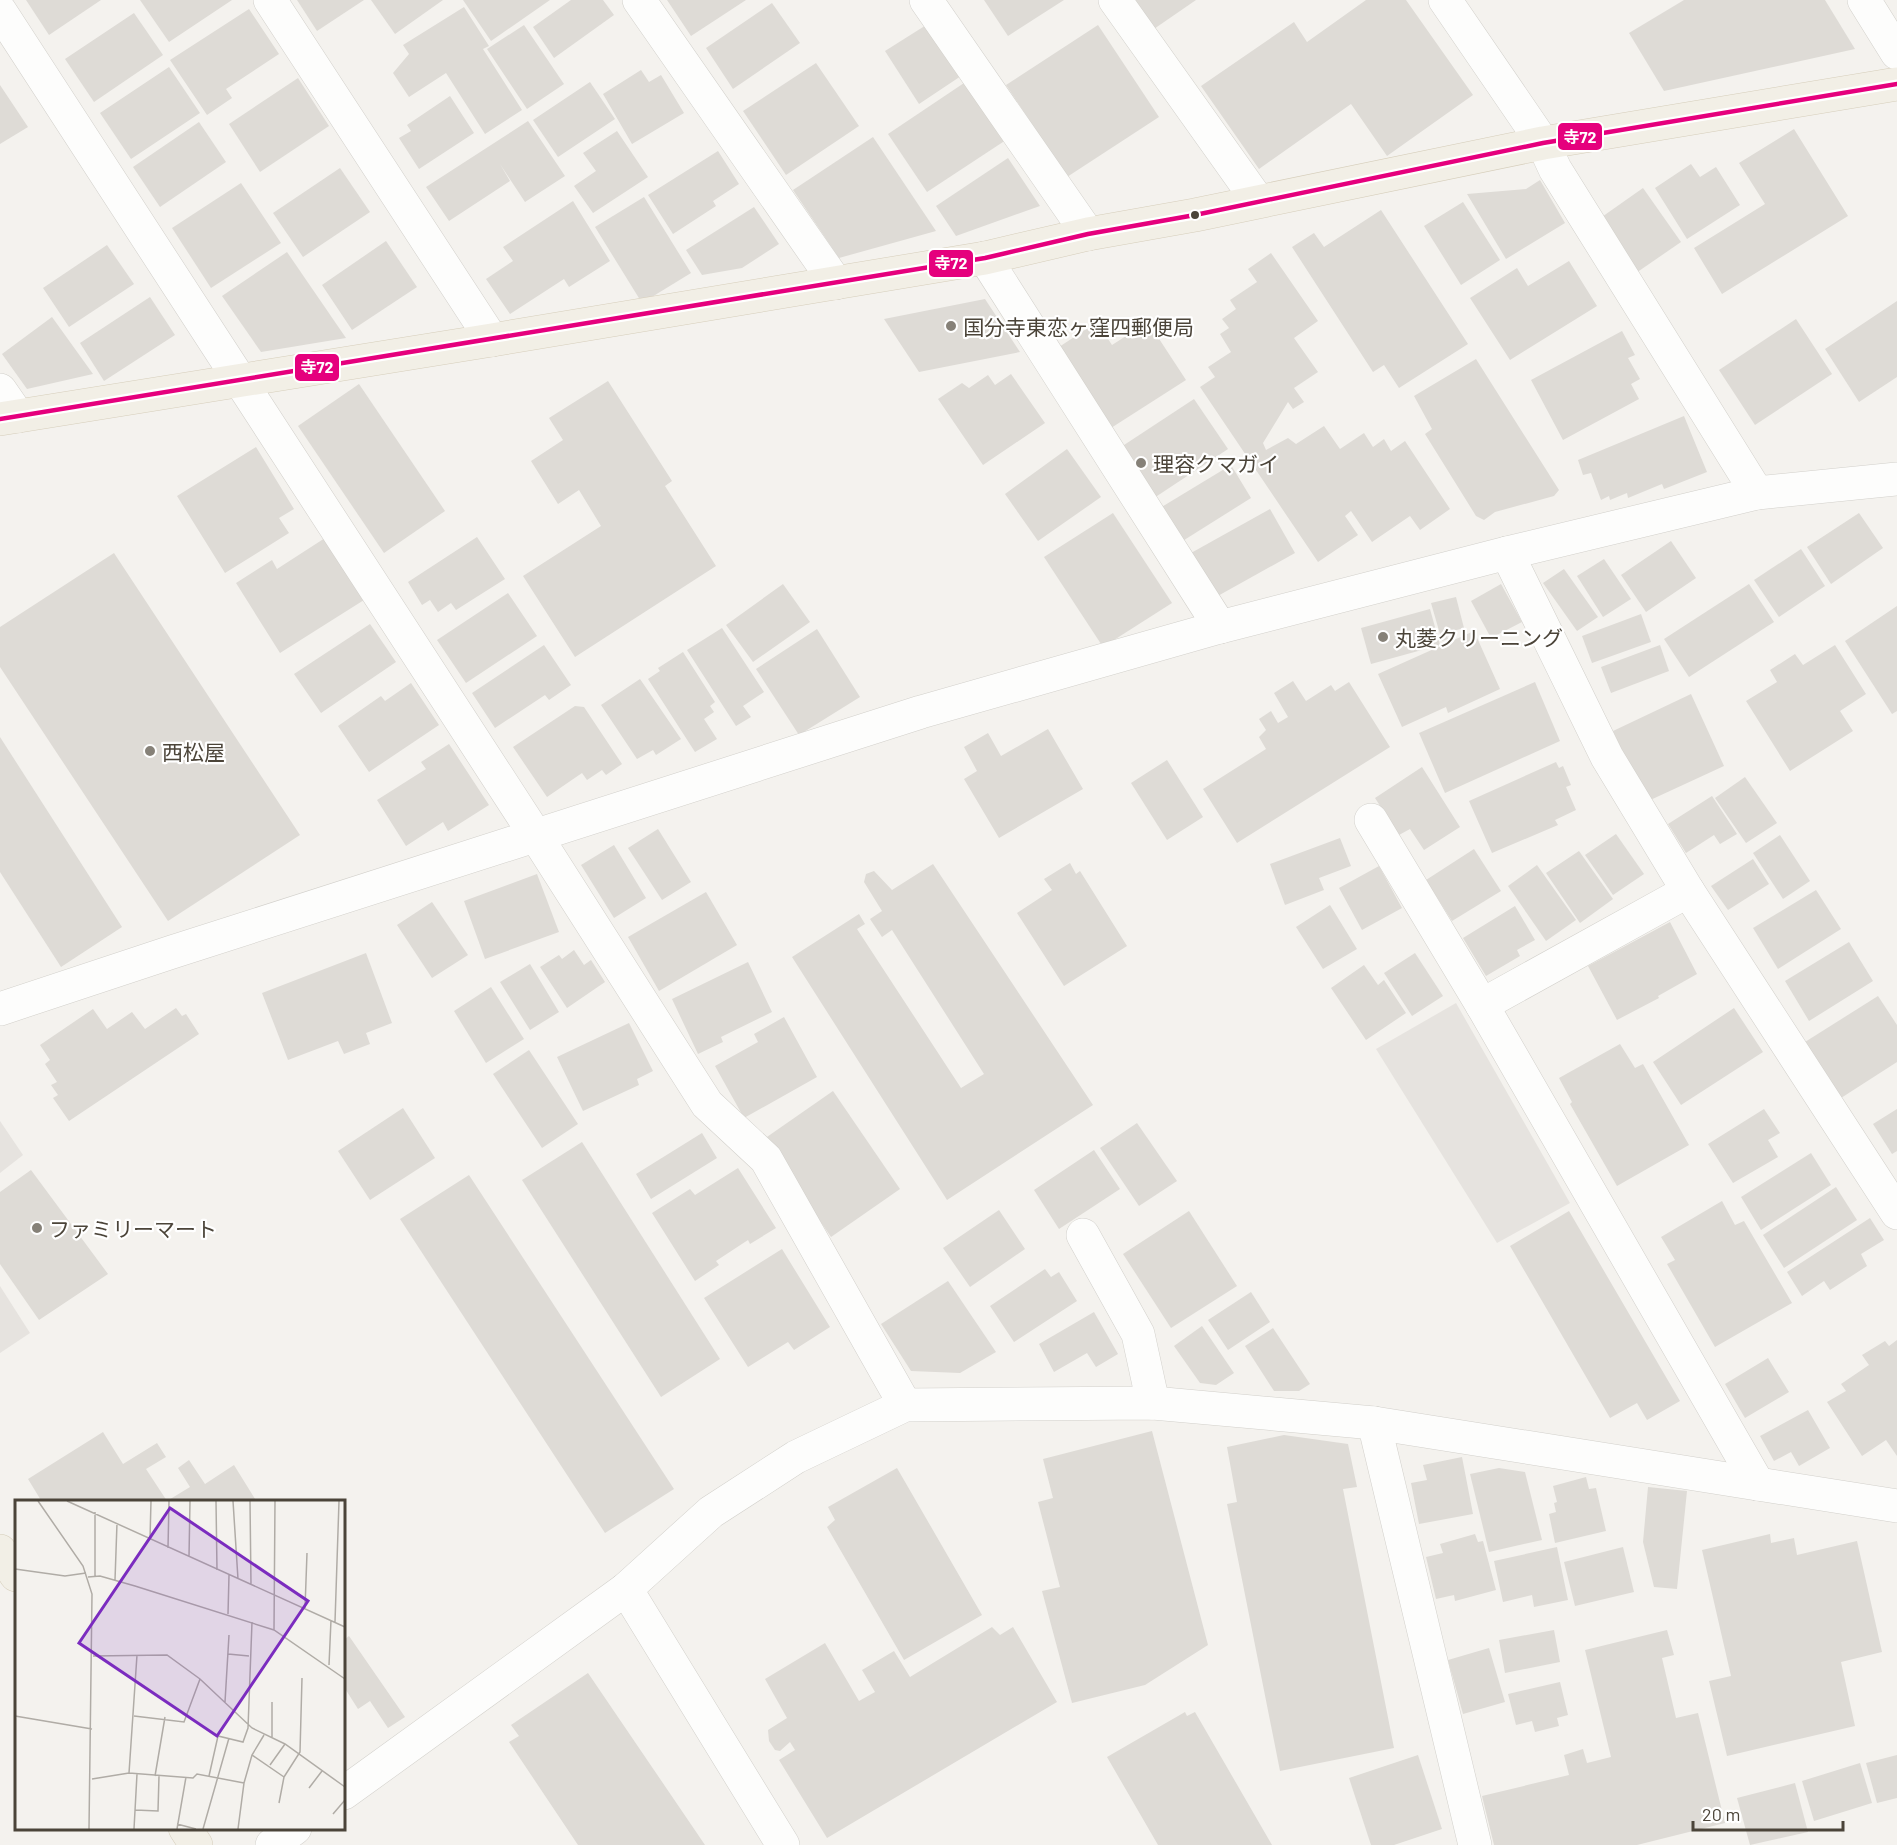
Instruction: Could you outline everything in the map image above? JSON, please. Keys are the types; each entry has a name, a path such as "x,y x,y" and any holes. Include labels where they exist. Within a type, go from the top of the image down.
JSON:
{"main road":[{"path":"6,408 240,381 985,258 1088,234 1195,215 1543,144 1897,84"},
{"path":"0,1551 15,1574"},
{"path":"186,1830 196,1845"}],"street":[{"path":"270,0 492,340"},
{"path":"639,0 836,283"},
{"path":"926,0 1088,234"},
{"path":"1115,0 1258,201"},
{"path":"1445,0 1543,144 1555,169 1757,493"},
{"path":"1864,0 1897,53"},
{"path":"0,11 536,836 707,1104 765,1159 905,1405"},
{"path":"985,258 1220,627"},
{"path":"0,1008 921,712 1220,627 1507,553 1757,493 1897,478"},
{"path":"1507,553 1607,757 1688,891 1897,1213"},
{"path":"1371,820 1482,1005 1758,1484"},
{"path":"1482,1005 1688,891"},
{"path":"1083,1235 1138,1334 1153,1403"},
{"path":"345,1792 626,1589 711,1512 796,1457 905,1405 1153,1403 1374,1423 1897,1506"},
{"path":"1374,1423 1475,1845"},
{"path":"626,1589 783,1845"},
{"path":"272,1845 292,1830"}],"shaded area":[{"path":"1456,1003 1570,1203 1497,1243 1376,1049"},
{"path":"0,1121 23,1155 0,1173"},
{"path":"0,1286 30,1333 0,1353"}],"building":[{"path":"26,0 101,0 49,35"},
{"path":"140,0 232,0 169,42"},
{"path":"297,0 364,0 317,31"},
{"path":"371,0 443,0 395,34"},
{"path":"463,0 550,0 491,41"},
{"path":"571,0 603,0 614,15 554,58 533,27"},
{"path":"667,0 746,0 691,36"},
{"path":"984,0 1064,0 1008,36"},
{"path":"1130,0 1196,0 1151,31"},
{"path":"1366,0 1406,0 1473,95 1387,156 1351,104 1259,169 1201,86 1294,22 1307,42"},
{"path":"1684,0 1825,0 1855,49 1664,91 1629,33"},
{"path":"772,3 800,43 733,89 706,48"},
{"path":"464,7 489,46 483,49 522,110 485,134 446,73 409,97 393,73 409,54 403,45"},
{"path":"249,9 279,54 226,89 232,98 207,115 170,60"},
{"path":"134,13 163,55 94,102 65,59"},
{"path":"931,22 964,74 919,104 885,51"},
{"path":"524,25 564,84 527,109 487,49"},
{"path":"1098,25 1159,117 1067,177 1006,85"},
{"path":"816,63 859,126 786,175 743,111"},
{"path":"169,67 200,113 131,159 100,113"},
{"path":"641,70 649,82 661,75 684,113 632,144 603,94"},
{"path":"298,78 329,126 260,172 229,124"},
{"path":"967,81 1006,140 927,192 888,134"},
{"path":"590,82 615,119 558,157 533,120"},
{"path":"0,85 28,127 0,144"},
{"path":"450,96 474,133 419,169 399,138 411,131 407,125"},
{"path":"528,121 565,176 525,202 500,164 510,181 449,221 426,187"},
{"path":"199,122 226,162 160,207 133,167"},
{"path":"1794,129 1848,216 1722,294 1694,248 1765,204 1739,163"},
{"path":"617,131 648,177 593,213 574,186 596,171 583,153"},
{"path":"873,137 936,231 839,258 793,190"},
{"path":"718,151 739,184 713,201 716,206 673,234 648,195"},
{"path":"1008,158 1040,206 956,236 936,206"},
{"path":"1691,164 1700,177 1716,167 1740,205 1687,239 1655,188"},
{"path":"340,168 370,212 303,257 273,213"},
{"path":"1540,180 1565,223 1506,259 1467,194 1526,189"},
{"path":"241,183 281,243 211,288 172,228"},
{"path":"1643,188 1681,242 1636,273 1599,219"},
{"path":"644,197 691,273 642,303 595,227"},
{"path":"573,201 610,261 569,287 564,279 510,314 486,279 513,261 503,247"},
{"path":"1463,202 1500,260 1461,285 1424,226"},
{"path":"754,207 779,244 742,268 702,275 686,250"},
{"path":"1381,210 1468,344 1399,388 1384,365 1373,372 1292,247 1314,233 1324,247"},
{"path":"386,241 417,287 352,330 322,285"},
{"path":"107,245 134,284 69,327 43,288"},
{"path":"287,252 346,338 261,352 222,296"},
{"path":"1271,253 1318,321 1294,338 1318,372 1294,388 1304,402 1293,409 1288,402 1263,443 1266,450 1288,438 1296,444 1324,426 1340,449 1364,433 1373,447 1384,439 1391,451 1405,441 1450,509 1420,530 1410,516 1372,542 1351,511 1345,516 1358,535 1318,562 1200,387 1215,377 1208,367 1231,352 1220,334 1229,328 1222,319 1236,309 1230,300 1257,282 1248,269"},
{"path":"1569,261 1597,306 1510,360 1470,298 1517,268 1528,286"},
{"path":"150,297 175,335 104,381 80,343"},
{"path":"985,299 1020,352 919,372 884,319"},
{"path":"1897,301 1897,377 1859,402 1825,349"},
{"path":"52,317 93,374 27,389 2,354"},
{"path":"1796,319 1832,374 1755,425 1719,370"},
{"path":"1097,322 1112,345 1148,322 1186,380 1111,428 1059,347"},
{"path":"1622,331 1635,355 1628,358 1640,379 1631,384 1639,399 1563,440 1531,380"},
{"path":"1476,359 1559,490 1554,496 1495,512 1484,520 1476,516 1425,434 1432,429 1414,396"},
{"path":"1011,374 1045,423 983,465 938,399 962,383 969,388 988,375 995,385"},
{"path":"608,381 672,481 665,486 716,566 575,657 523,576 601,526 579,490 558,504 531,461 563,440 549,418"},
{"path":"359,384 445,511 384,553 298,426"},
{"path":"1194,399 1228,449 1154,498 1121,447"},
{"path":"1684,416 1707,472 1664,489 1662,484 1628,498 1627,493 1610,500 1609,496 1601,500 1591,473 1583,475 1578,460"},
{"path":"256,447 294,509 279,518 289,533 225,573 177,496"},
{"path":"1067,449 1101,497 1038,541 1005,494"},
{"path":"1231,465 1251,498 1181,542 1160,508"},
{"path":"1270,509 1295,553 1216,597 1191,553"},
{"path":"1113,513 1172,603 1103,647 1044,557"},
{"path":"1859,513 1883,548 1831,584 1807,547"},
{"path":"477,537 505,579 456,610 451,603 438,612 430,600 422,605 408,582"},
{"path":"325,538 364,600 280,653 236,583 272,560 277,569"},
{"path":"1671,541 1696,578 1646,612 1621,575"},
{"path":"1801,549 1825,586 1779,617 1754,580"},
{"name":"西松屋","path":"114,553 300,835 168,921 0,667 0,627"},
{"path":"1604,559 1631,599 1603,617 1577,576"},
{"path":"1564,569 1598,617 1577,631 1543,583"},
{"path":"783,584 810,622 753,662 726,625"},
{"path":"1501,584 1522,622 1491,638 1471,601"},
{"path":"1749,584 1774,622 1689,677 1664,639"},
{"path":"508,593 537,636 466,683 437,640"},
{"path":"1456,597 1464,628 1446,633 1448,639 1442,641 1431,603"},
{"path":"1897,606 1897,711 1892,714 1845,641"},
{"path":"1430,609 1440,645 1371,664 1361,628"},
{"path":"1641,614 1651,642 1592,663 1582,636"},
{"path":"370,624 396,662 321,713 294,674"},
{"path":"722,628 764,692 743,706 751,717 736,726 687,650"},
{"path":"817,629 860,697 799,735 756,669"},
{"path":"1474,631 1500,689 1448,713 1446,707 1402,727 1378,674"},
{"path":"544,645 571,685 549,700 545,695 495,728 472,693"},
{"path":"1660,645 1669,671 1611,693 1601,667"},
{"path":"1835,645 1866,694 1840,711 1853,731 1790,771 1746,701 1777,682 1770,670 1795,654 1803,665"},
{"path":"683,652 715,702 710,706 714,712 704,719 717,739 695,752 648,679 660,671 658,668"},
{"path":"640,679 681,739 656,755 653,750 637,759 601,705"},
{"path":"1293,681 1306,701 1331,685 1335,691 1349,682 1390,747 1237,843 1203,789 1266,749 1259,737 1266,730 1259,719 1271,711 1278,723 1288,717 1274,693"},
{"path":"1535,682 1560,741 1445,793 1419,733"},
{"path":"411,683 439,725 369,772 338,726 381,696 385,701"},
{"path":"1691,694 1724,766 1646,802 1613,731"},
{"path":"575,706 584,707 622,764 606,775 602,770 587,780 582,773 547,797 513,747"},
{"path":"1048,729 1083,789 999,838 964,779 977,771 964,747 988,733 1001,756"},
{"path":"0,737 122,927 61,967 0,872"},
{"path":"449,744 489,805 448,831 443,822 406,846 377,800 426,769 421,762"},
{"path":"1167,760 1203,817 1167,840 1131,783"},
{"path":"1556,762 1559,768 1563,766 1571,785 1566,787 1576,810 1555,820 1558,825 1492,853 1469,801"},
{"path":"1422,767 1460,827 1424,850 1410,829 1399,835 1375,798"},
{"path":"1745,777 1777,823 1746,843 1715,798"},
{"path":"1712,796 1737,834 1720,844 1714,835 1686,853 1668,824"},
{"path":"658,829 691,882 662,900 628,848"},
{"path":"1616,834 1644,874 1613,895 1585,855"},
{"path":"1780,835 1810,881 1783,899 1753,853"},
{"path":"1340,838 1351,866 1319,878 1324,890 1285,905 1270,864"},
{"path":"614,845 646,898 614,918 581,865"},
{"path":"1474,849 1501,891 1452,921 1426,880"},
{"path":"1579,851 1613,899 1580,923 1546,873"},
{"path":"1753,859 1769,884 1728,910 1711,886"},
{"path":"1070,863 1076,874 1080,871 1127,946 1064,986 1017,913 1052,890 1044,879"},
{"path":"933,864 1093,1105 947,1200 792,957 859,914 865,924 857,929 961,1088 984,1074 892,930 882,937 870,919 882,911 864,882 866,874 874,871 892,890"},
{"path":"1537,865 1576,920 1546,941 1508,886"},
{"path":"1379,866 1402,908 1362,930 1339,888"},
{"path":"537,874 559,932 485,959 464,901"},
{"path":"1816,890 1841,929 1778,969 1753,928"},
{"path":"706,892 737,945 659,991 628,937"},
{"path":"432,902 468,955 432,978 397,925"},
{"path":"1330,905 1357,949 1323,969 1296,927"},
{"path":"1515,906 1535,940 1517,950 1520,956 1486,976 1463,938"},
{"path":"1670,922 1697,974 1658,996 1659,998 1617,1020 1588,966"},
{"path":"1849,942 1873,981 1809,1021 1785,981"},
{"path":"574,950 584,965 591,960 605,982 567,1008 540,967 559,955 562,959"},
{"path":"366,953 392,1023 366,1033 370,1044 344,1054 338,1041 288,1060 262,993"},
{"path":"1415,953 1443,996 1412,1016 1384,973"},
{"path":"748,962 772,1012 721,1037 723,1042 698,1054 672,999"},
{"path":"530,964 559,1012 530,1030 500,982"},
{"path":"1364,965 1378,985 1384,980 1406,1013 1366,1040 1331,988"},
{"path":"491,987 524,1039 486,1063 454,1011"},
{"path":"1878,996 1897,1025 1897,1062 1841,1098 1805,1042"},
{"path":"176,1008 182,1016 186,1014 199,1034 69,1121 53,1098 58,1095 51,1085 57,1082 45,1064 50,1060 40,1045 93,1009 107,1029 132,1012 145,1029"},
{"path":"1734,1008 1763,1052 1681,1105 1653,1062"},
{"path":"784,1017 817,1077 744,1118 715,1066 758,1042 754,1034"},
{"path":"629,1023 653,1071 637,1079 639,1085 583,1111 557,1057"},
{"path":"1620,1044 1635,1068 1643,1064 1689,1145 1617,1186 1570,1104 1572,1102 1559,1078"},
{"path":"529,1050 578,1124 542,1148 493,1074"},
{"path":"833,1091 900,1189 831,1237 764,1139"},
{"path":"403,1108 435,1158 370,1200 338,1151"},
{"path":"1764,1109 1780,1133 1768,1140 1778,1157 1733,1183 1708,1144"},
{"path":"1897,1109 1897,1151 1892,1154 1873,1124"},
{"path":"1137,1123 1177,1181 1139,1206 1100,1148"},
{"path":"702,1133 717,1158 651,1199 636,1174"},
{"path":"582,1142 720,1359 661,1397 522,1180"},
{"path":"1094,1150 1120,1189 1059,1229 1034,1190"},
{"path":"1811,1153 1831,1185 1761,1230 1741,1197"},
{"path":"738,1168 776,1228 750,1244 748,1240 716,1261 719,1265 695,1281 652,1213 690,1189 695,1195"},
{"name":"ファミリーマート","path":"31,1170 108,1274 39,1320 0,1264 0,1192"},
{"path":"469,1175 674,1489 605,1533 400,1219"},
{"path":"1836,1187 1857,1220 1784,1268 1763,1235"},
{"path":"1722,1201 1735,1225 1744,1221 1792,1303 1715,1347 1667,1264 1675,1260 1661,1237"},
{"path":"999,1210 1025,1249 970,1287 943,1248"},
{"path":"1189,1211 1237,1286 1171,1328 1123,1254"},
{"path":"1569,1211 1680,1401 1647,1420 1637,1403 1610,1418 1510,1246"},
{"path":"1870,1218 1884,1240 1861,1254 1867,1266 1830,1290 1824,1281 1802,1296 1787,1272"},
{"path":"782,1249 830,1327 794,1350 788,1342 748,1367 704,1298"},
{"path":"1045,1269 1051,1277 1059,1272 1077,1301 1014,1342 990,1306"},
{"path":"948,1281 996,1352 960,1373 911,1371 881,1324"},
{"path":"1251,1292 1270,1322 1228,1350 1208,1320"},
{"path":"1094,1312 1118,1354 1096,1367 1087,1353 1054,1372 1039,1344"},
{"path":"1202,1326 1234,1373 1216,1385 1200,1383 1174,1346"},
{"path":"1273,1328 1310,1384 1299,1391 1274,1391 1245,1346"},
{"path":"1897,1340 1897,1456 1886,1440 1862,1456 1827,1402 1846,1391 1841,1384 1869,1365 1862,1355 1885,1341 1889,1346"},
{"path":"1768,1358 1789,1392 1745,1418 1725,1384"},
{"path":"1808,1410 1830,1448 1799,1466 1791,1452 1774,1461 1760,1436"},
{"path":"1152,1431 1208,1645 1145,1685 1072,1703 1042,1591 1060,1587 1038,1502 1053,1498 1043,1459"},
{"path":"103,1432 123,1464 157,1443 166,1457 146,1469 166,1500 41,1500 28,1479"},
{"path":"1284,1435 1348,1444 1357,1487 1343,1489 1394,1748 1280,1771 1227,1504 1237,1502 1227,1447"},
{"path":"1462,1457 1473,1514 1419,1524 1411,1483 1427,1480 1423,1465"},
{"path":"189,1460 205,1484 234,1465 256,1500 169,1500 190,1487 178,1468"},
{"path":"897,1468 982,1615 904,1660 827,1527 835,1520 828,1507"},
{"path":"1499,1468 1525,1472 1542,1540 1489,1552 1470,1474"},
{"path":"1586,1477 1589,1489 1596,1488 1606,1531 1555,1543 1549,1514 1556,1512 1554,1503 1557,1502 1553,1486"},
{"path":"1648,1487 1687,1491 1677,1589 1654,1587 1643,1542"},
{"path":"1475,1534 1478,1542 1483,1541 1496,1590 1455,1601 1454,1595 1436,1599 1426,1557 1443,1553 1440,1544"},
{"path":"1770,1534 1771,1543 1794,1538 1797,1555 1857,1541 1882,1652 1841,1662 1855,1726 1727,1756 1709,1681 1731,1676 1702,1550"},
{"path":"1557,1547 1568,1600 1534,1607 1532,1595 1503,1602 1494,1561"},
{"path":"1623,1547 1634,1592 1575,1606 1564,1562"},
{"path":"992,1627 1000,1635 1013,1627 1057,1702 827,1838 779,1760 795,1750 790,1742 780,1751 775,1750 769,1741 768,1730 787,1718 765,1679 825,1643 859,1701 875,1692 862,1670 894,1651 910,1677"},
{"path":"1554,1630 1560,1662 1505,1673 1499,1640"},
{"path":"1667,1630 1674,1655 1662,1658 1676,1718 1698,1713 1725,1823 1637,1845 1494,1845 1482,1796 1569,1775 1564,1755 1583,1749 1587,1763 1611,1757 1585,1650"},
{"path":"349,1636 405,1717 388,1728 370,1701 358,1709 345,1689 345,1639"},
{"path":"1489,1648 1505,1702 1463,1714 1448,1660"},
{"path":"588,1673 705,1845 578,1845 509,1742 519,1736 511,1725"},
{"path":"1560,1682 1568,1715 1557,1718 1559,1726 1535,1732 1532,1721 1516,1725 1508,1694"},
{"path":"1185,1712 1187,1716 1195,1712 1272,1845 1158,1845 1107,1757"},
{"path":"1418,1755 1442,1829 1394,1845 1371,1845 1349,1778"},
{"path":"1897,1755 1897,1798 1877,1803 1866,1763"},
{"path":"1860,1763 1872,1803 1814,1821 1802,1781"},
{"path":"1795,1783 1808,1832 1750,1845 1737,1798"}],"transit line":[{"name":"寺72","path":"0,419 985,258 1088,234 1195,215 1543,143 1897,84"}],"place":[{"name":"国分寺東恋ヶ窪四郵便局","path":"951,326"},
{"name":"理容クマガイ","path":"1141,463"},
{"name":"丸菱クリーニング","path":"1383,637"},
{"name":"西松屋","path":"150,751"},
{"name":"ファミリーマート","path":"37,1228"}]}
